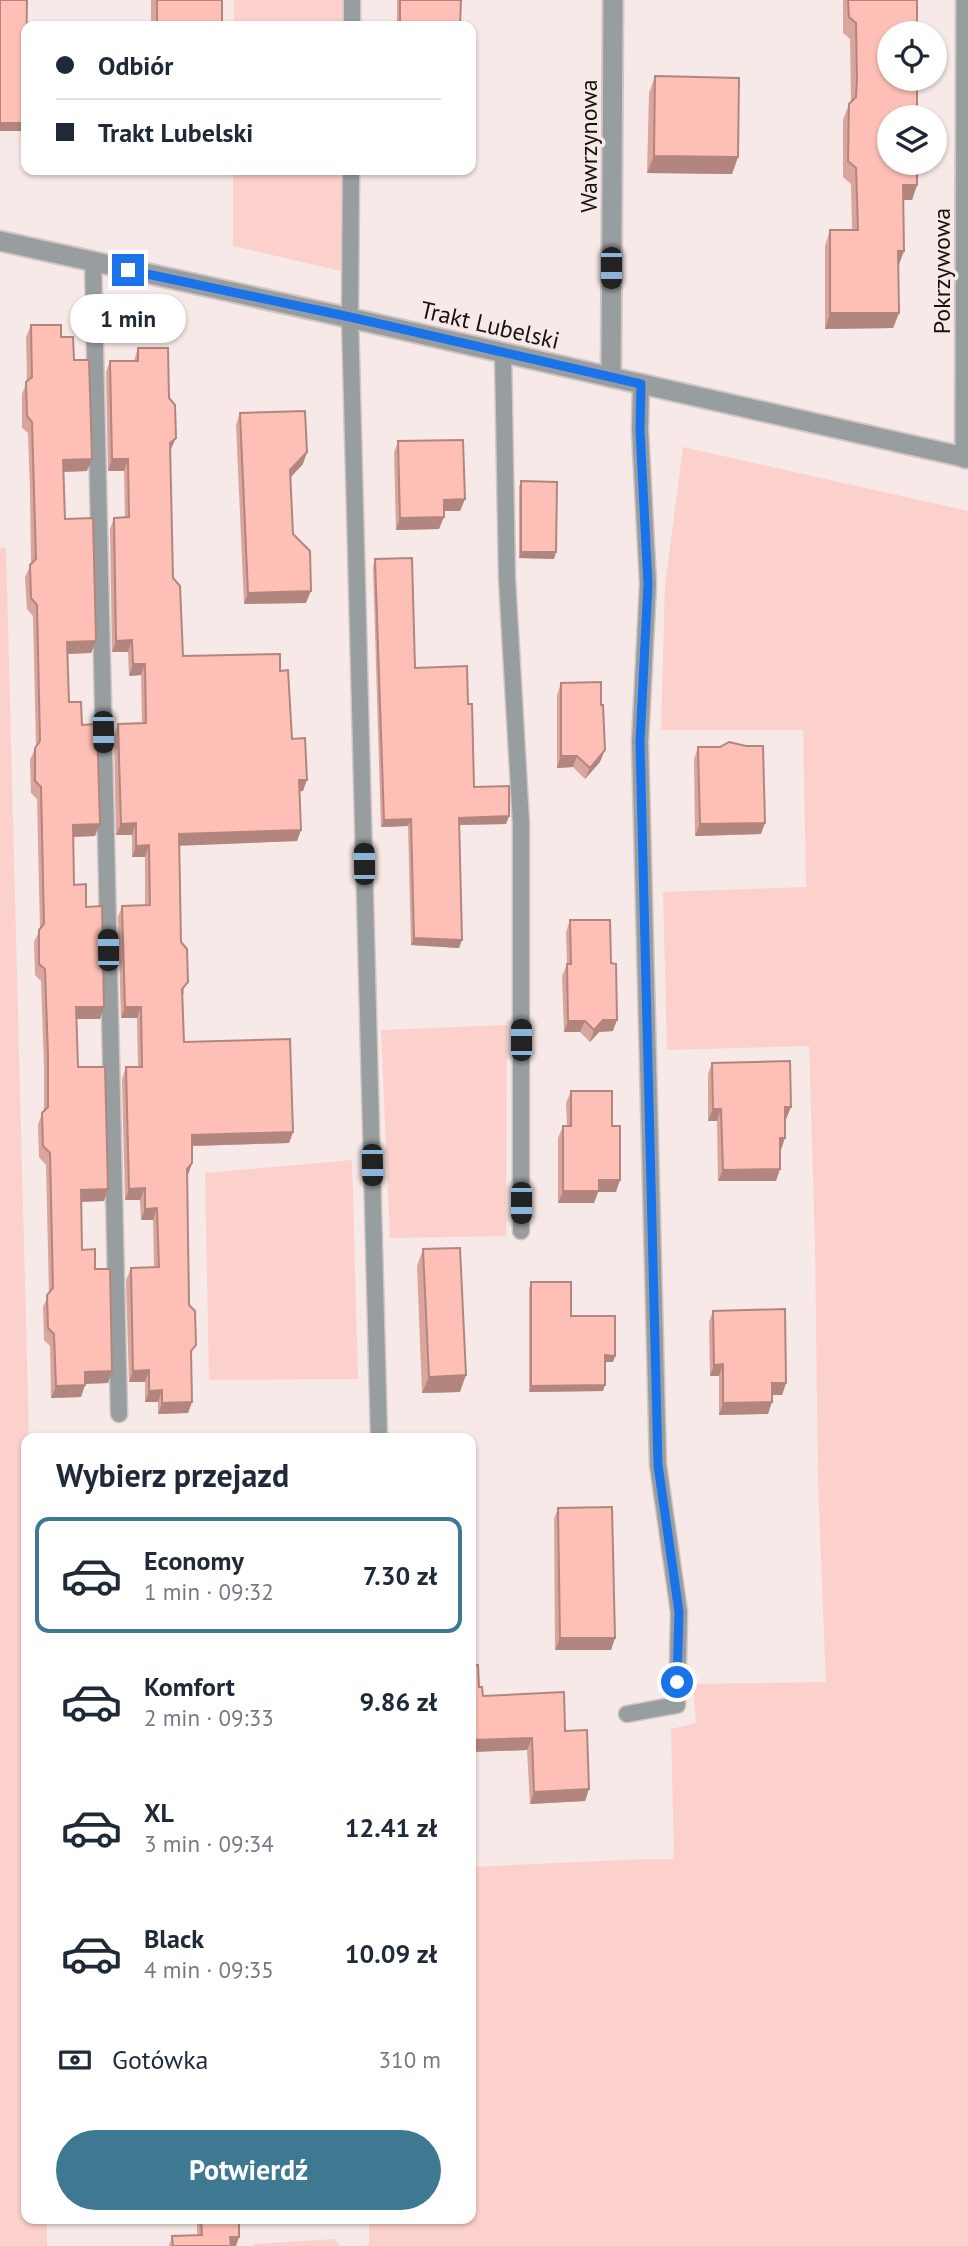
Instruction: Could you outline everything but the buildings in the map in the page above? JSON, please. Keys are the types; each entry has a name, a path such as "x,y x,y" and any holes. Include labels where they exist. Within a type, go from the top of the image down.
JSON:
{"street":[{"name":"Wawrzynowa","path":"611,377 613,0"},
{"name":"Pokrzywowa","path":"966,0 966,458"},
{"name":"Trakt Lubelski","path":"0,242 350,317 966,458"}],"lane":[{"path":"352,0 352,21"},
{"path":"351,175 350,317 379,1433"},
{"path":"93,262 119,1415"},
{"path":"503,353 508,579 521,823 521,1230"},
{"path":"627,1713 677,1705 679,1612 658,1465 640,742 648,584 640,430 641,384"}],"shaded area":[{"path":"234,0 344,0 344,21 234,21"},
{"path":"233,175 342,175 341,271 233,246"},
{"path":"683,447 968,511 968,2246 367,2246 369,2224 476,2224 476,1867 674,1859 671,1729 696,1723 693,1684 826,1682 818,1484 809,1046 667,1050 663,892 806,887 803,730 661,730 665,585"},
{"path":"0,548 6,548 29,1433 21,1433 21,2224 47,2224 47,2246 0,2246"},
{"path":"507,1025 506,1236 390,1238 381,1030"},
{"path":"352,1160 358,1379 209,1380 205,1173"},
{"path":"335,2239 341,2246 253,2246 253,2244"}],"route":[{"path":"128,270 350,317 641,384 640,430 648,584 640,742 658,1465 679,1612 677,1682"}]}
